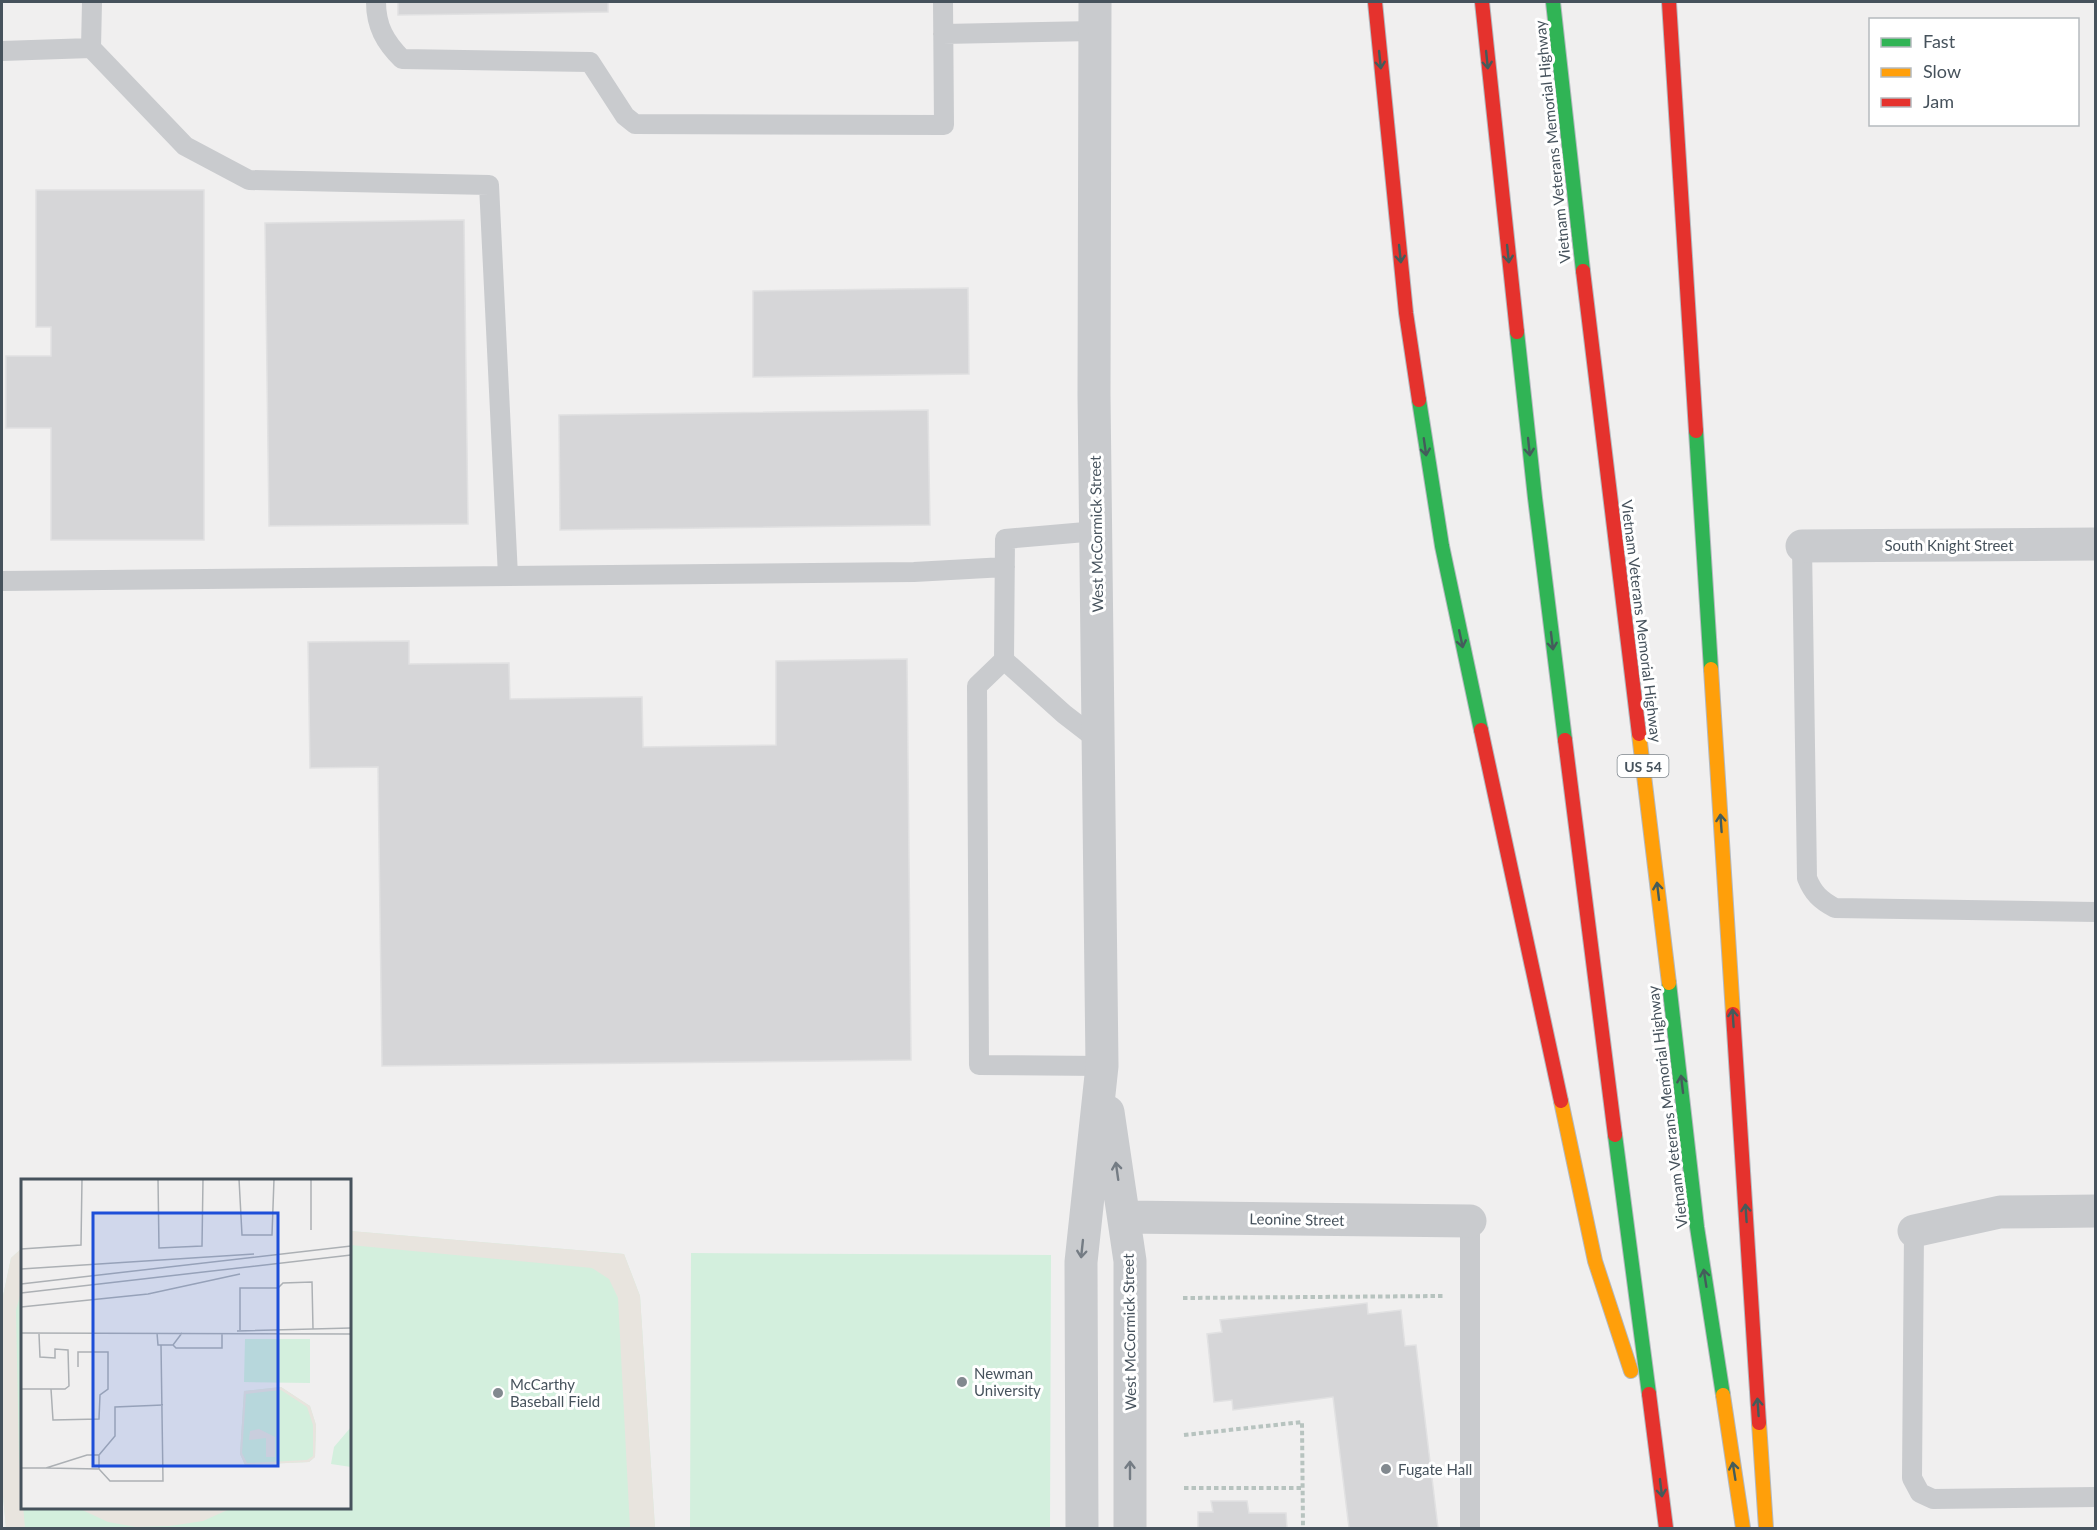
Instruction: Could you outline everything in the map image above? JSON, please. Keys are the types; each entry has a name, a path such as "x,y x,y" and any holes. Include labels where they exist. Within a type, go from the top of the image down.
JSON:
{"highway":[{"path":"1374,2 1406,313 1442,546 1594,1261 1656,1449"},
{"path":"1482,2 1534,498 1666,1528"},
{"name":"Vietnam Veterans Memorial Highway","path":"1553,2 1599,411 1687,1125 1697,1227 1743,1528"},
{"path":"1669,2 1766,1528"}],"street":[{"name":"West McCormick Street","path":"1082,1528 1081,1262 1102,1066 1094,395 1094,16"},
{"name":"South Knight Street","path":"1802,546 2096,544"},
{"name":"West McCormick Street","path":"1102,1066 1130,1261 1131,1528"},
{"path":"1914,1231 2000,1212 2096,1211"},
{"name":"Leonine Street","path":"1124,1217 1470,1221"}],"lane":[{"path":"92,2 91,48 185,146 249,180 489,185 508,576"},
{"path":"376,2 376,16 382,33 390,47 402,58 590,62 625,116 635,124 944,124 943,2"},
{"path":"943,34 1094,16"},
{"path":"2,51 91,48"},
{"path":"1097,531 1005,539 1004,660 978,686 979,1065 1102,1066"},
{"path":"1802,546 1807,878 1812,891 1819,900 1834,908 2096,912"},
{"path":"2,581 914,572 1005,567"},
{"path":"1004,660 1064,714 1099,741"},
{"path":"1470,1221 1470,1528"},
{"path":"1914,1231 1912,1478 1920,1493 1933,1499 2096,1497"}],"path":[{"path":"1183,1298 1445,1296"},
{"path":"1184,1436 1302,1422 1303,1528"},
{"path":"1184,1488 1302,1488"}],"green space":[{"name":"McCarthy Baseball Field","path":"351,1231 624,1254 640,1296 655,1528 6,1528 2,1485 2,1301 11,1258 21,1249 21,1509 351,1509"},
{"path":"691,1253 1051,1255 1050,1528 690,1528"}],"sand":[{"path":"351,1231 624,1254 640,1296 655,1528 630,1528 618,1298 609,1279 592,1268 351,1245"},
{"path":"21,1249 21,1292 16,1310 21,1509 23,1509 25,1528 6,1528 2,1485 2,1301 11,1258"},
{"path":"80,1509 230,1509 203,1521 170,1526 136,1527 108,1522"}],"building":[{"path":"398,2 608,2 608,12 398,15"},
{"path":"36,190 204,190 204,540 51,540 51,428 6,428 6,356 51,356 51,327 36,327"},
{"path":"464,220 468,524 269,526 265,223"},
{"path":"968,288 969,374 753,377 753,291"},
{"path":"928,410 930,525 560,530 559,415"},
{"path":"409,641 409,664 509,663 510,699 642,697 643,747 776,745 776,661 907,659 911,1060 382,1066 378,767 310,768 308,642"},
{"name":"Fugate Hall","path":"1367,1303 1368,1314 1401,1310 1405,1346 1416,1345 1438,1528 1349,1528 1333,1397 1233,1410 1232,1400 1214,1402 1207,1334 1222,1332 1220,1320"},
{"path":"1211,1501 1247,1501 1249,1513 1286,1513 1287,1528 1198,1528 1198,1512 1213,1512"}],"traffic: fast":[{"path":"1553,2 1583,271"},
{"path":"1517,332 1565,740"},
{"path":"1419,400 1442,546 1481,730"},
{"path":"1696,431 1711,669"},
{"path":"1669,983 1697,1227 1723,1395"},
{"path":"1615,1135 1649,1394"}],"traffic: slow":[{"path":"1711,669 1733,1014"},
{"path":"1639,734 1669,983"},
{"path":"1561,1101 1595,1261 1631,1371"},
{"path":"1723,1395 1743,1528"},
{"path":"1759,1423 1766,1528"}],"traffic: jam":[{"path":"1375,2 1406,313 1419,400"},
{"path":"1482,2 1517,332"},
{"path":"1669,2 1696,431"},
{"path":"1583,271 1639,734"},
{"path":"1481,730 1561,1101"},
{"path":"1565,740 1615,1135"},
{"path":"1733,1014 1759,1423"},
{"path":"1649,1394 1666,1528"}],"place":[{"name":"Newman University","path":"962,1382"},
{"name":"McCarthy Baseball Field","path":"498,1393"},
{"name":"Fugate Hall","path":"1386,1469"}]}
